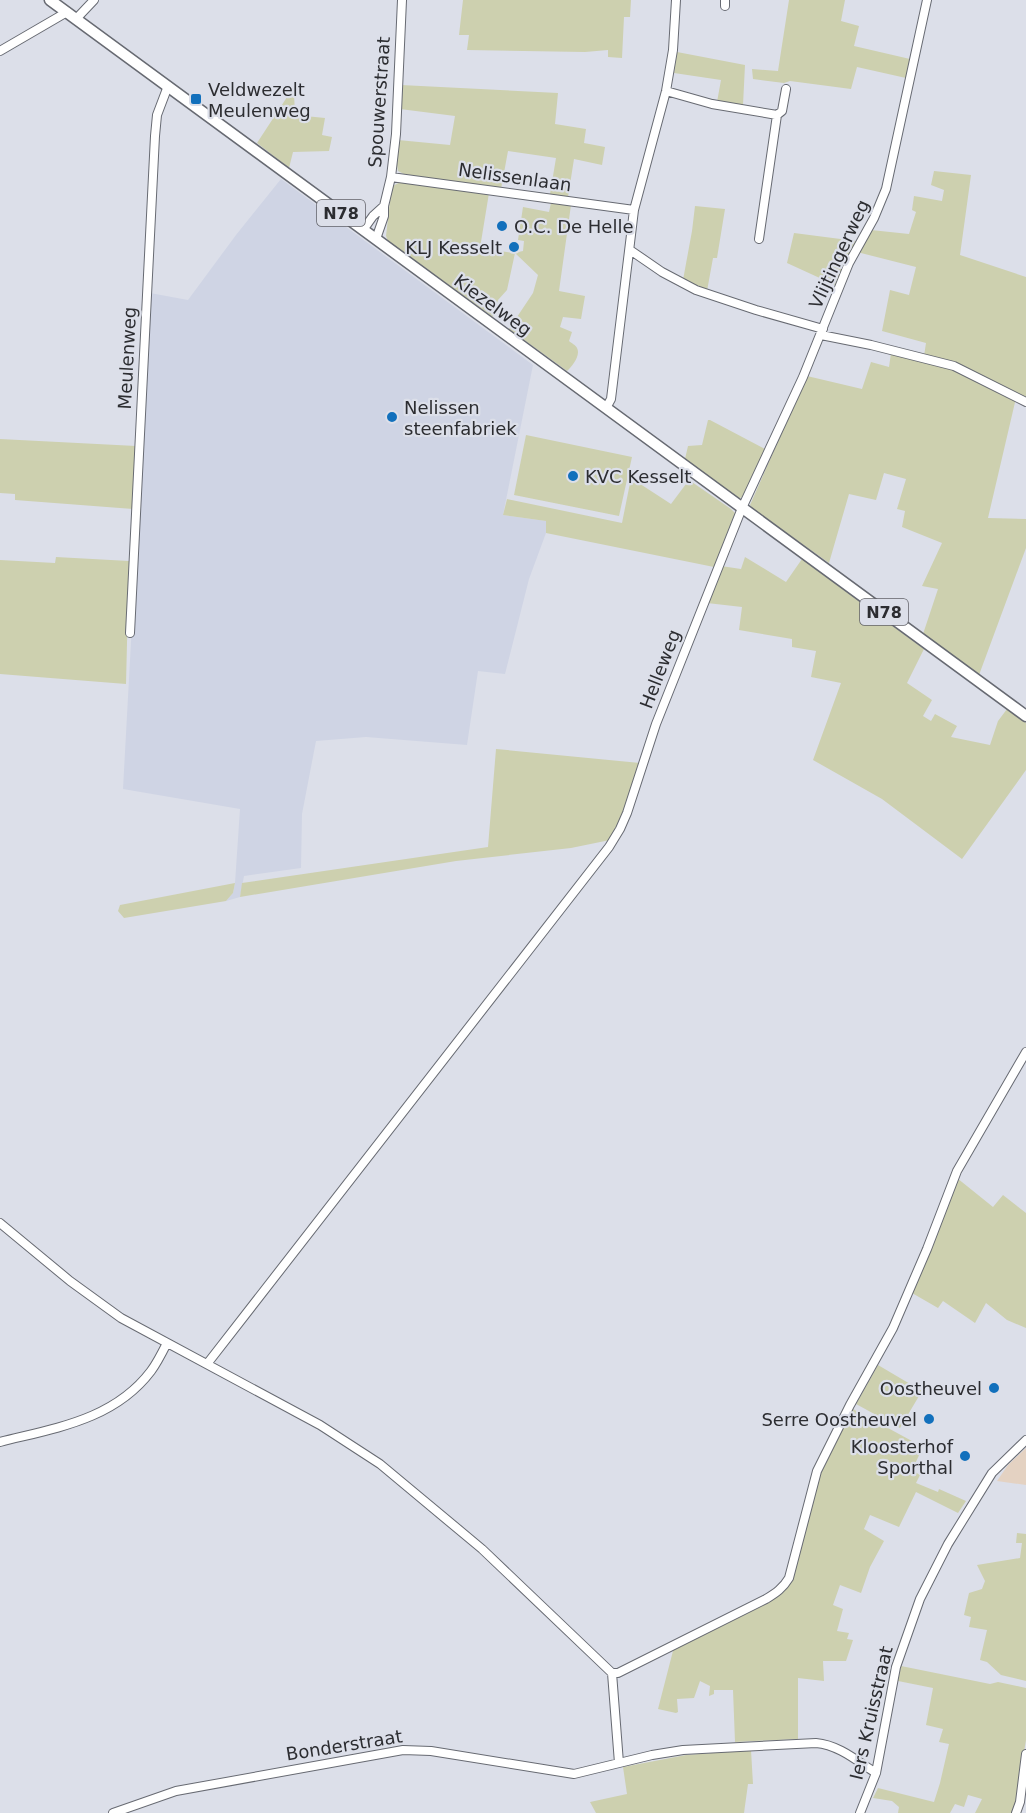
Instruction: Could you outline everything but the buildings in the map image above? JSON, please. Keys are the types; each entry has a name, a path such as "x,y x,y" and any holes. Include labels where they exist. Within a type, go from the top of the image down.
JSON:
{"main road":[{"name":"Kiezelweg","path":"50,0 742,508"},
{"name":"N78","path":"742,508 1026,716"}],"street":[{"path":"0,51 71,15 94,0"},
{"name":"Spouwerstraat","path":"376,239 384,216 396,134 402,0"},
{"path":"606,408 611,399 634,210 666,91 673,50 676,0"},
{"name":"Vlijtingerweg","path":"742,508 799,386 846,269 880,206 886,189 927,0"},
{"name":"Meulenweg","path":"130,633 155,136 157,115 168,86"},
{"path":"759,239 777,115 782,111 786,89"},
{"path":"666,91 712,104 777,115"},
{"name":"Nelissenlaan","path":"391,177 634,210"},
{"name":"Spouwerstraat","path":"363,230 384,206"},
{"path":"630,250 662,272 696,290 822,332 954,366 1026,402"},
{"name":"Helleweg","path":"207,1364 612,843 627,813 656,724 742,508"},
{"path":"612,1673 618,1673 766,1599 780,1591 785,1584 789,1578 816,1471 893,1328 957,1171 1026,1052"},
{"path":"0,1223 69,1281 121,1318 320,1425 380,1464 482,1549 612,1673 619,1763"},
{"path":"0,1442 76,1423 109,1409 151,1372 167,1343"},
{"name":"Iers Kruisstraat","path":"860,1813 876,1773 896,1667 920,1599 948,1544 992,1473 1026,1440"},
{"name":"Bonderstraat","path":"113,1813 176,1791 403,1750 431,1751 574,1774 683,1750 816,1743 836,1747 876,1773"},
{"path":"1016,1813 1020,1802 1026,1754"}],"shaded area":[{"path":"281,179 533,365 503,515 546,521 546,533 529,579 505,674 478,671 467,745 366,737 316,741 302,814 301,868 244,876 240,897 226,901 233,893 235,883 240,809 123,789 150,293 188,300"},
{"path":"1026,1448 1026,1485 997,1481 1008,1465"}],"green space":[{"path":"463,0 631,0 630,17 624,17 622,58 608,57 608,50 585,52 467,50 469,35 459,35"},
{"path":"789,0 845,0 841,21 859,26 854,46 910,59 906,78 857,67 851,89 753,79 752,69 778,71"},
{"path":"677,52 745,65 743,105 717,102 721,80 674,73"},
{"path":"401,85 558,93 555,124 586,129 584,143 605,147 602,165 574,159 568,197 550,194 556,158 508,151 501,189 404,174 398,171 398,140 450,145 455,116 400,109"},
{"path":"291,91 294,93 295,115 325,118 322,135 332,137 329,151 293,152 289,168 257,143"},
{"path":"934,171 971,175 960,255 1026,277 1026,398 924,356 926,343 882,331 890,290 909,295 916,267 857,252 871,230 909,234 916,212 912,210 914,196 942,201 944,190 931,185"},
{"path":"400,182 489,193 480,248 514,253 523,251 524,241 518,240 523,207 549,212 551,203 571,205 559,291 585,296 581,319 563,317 560,327 572,332 569,341 576,346 578,351 575,361 567,371 509,329 533,293 538,275 515,253 507,290 498,300 493,317 388,241 386,236 391,192 393,186"},
{"path":"695,206 725,209 717,258 713,258 707,291 683,280"},
{"path":"794,233 856,241 835,285 787,263"},
{"path":"891,353 947,367 1016,398 988,518 1026,519 1026,548 979,675 923,634 938,589 922,586 942,543 902,527 905,511 897,509 906,479 884,473 876,500 849,494 829,563 750,505 807,376 862,389 871,362 889,367"},
{"path":"708,420 765,449 744,497 739,498 685,459 688,446 702,445"},
{"name":"KVC Kesselt","path":"526,435 632,457 619,516 514,495"},
{"path":"0,439 136,446 133,509 15,500 15,494 0,493"},
{"path":"631,478 671,504 689,480 735,513 714,567 546,533 546,521 503,515 507,499 622,523"},
{"path":"56,557 129,561 126,684 0,674 0,560 55,563"},
{"path":"745,557 786,582 802,559 924,649 907,683 932,700 923,716 931,721 935,714 957,726 951,737 990,745 998,721 1007,709 1026,723 1026,770 962,859 882,799 813,760 841,683 811,677 816,651 792,647 792,639 739,630 742,607 707,603 721,566 741,569"},
{"path":"496,749 640,763 623,817 610,840 571,848 456,861 240,897 242,883 488,847"},
{"path":"235,883 233,893 226,901 124,918 118,911 120,905"},
{"path":"957,1178 993,1207 1003,1195 1026,1213 1026,1328 1007,1320 986,1303 975,1323 943,1301 938,1308 912,1293"},
{"path":"878,1365 922,1391 900,1428 856,1404"},
{"path":"851,1408 923,1447 912,1470 920,1475 916,1483 938,1492 939,1489 966,1501 958,1513 916,1492 899,1527 870,1515 864,1529 884,1541 870,1567 861,1593 840,1585 833,1605 843,1609 837,1631 849,1633 847,1639 853,1640 846,1661 823,1661 824,1681 798,1678 798,1739 735,1742 733,1690 714,1690 714,1694 709,1696 710,1686 700,1681 694,1698 677,1699 678,1712 658,1709 674,1647 784,1590 818,1477"},
{"path":"1017,1533 1026,1534 1026,1681 1001,1675 987,1662 980,1660 987,1630 969,1627 971,1617 964,1615 969,1593 982,1589 985,1581 977,1565 1020,1558 1022,1543 1016,1543"},
{"path":"901,1666 990,1684 998,1682 1026,1688 1026,1740 1012,1813 975,1813 982,1799 968,1795 964,1807 955,1804 950,1813 898,1813 899,1807 892,1801 873,1798 878,1788 934,1802 949,1744 939,1742 943,1729 926,1725 933,1688 898,1681"},
{"path":"751,1750 753,1784 748,1784 744,1813 596,1813 590,1802 627,1794 623,1767 686,1755"}],"place":[{"name":"Veldwezelt Meulenweg","path":"196,99"},
{"name":"O.C. De Helle","path":"502,226"},
{"name":"KLJ Kesselt","path":"514,247"},
{"name":"Nelissen steenfabriek","path":"392,417"},
{"name":"KVC Kesselt","path":"573,476"},
{"name":"Oostheuvel","path":"994,1388"},
{"name":"Serre Oostheuvel","path":"929,1419"},
{"name":"Kloosterhof Sporthal","path":"965,1456"}]}
